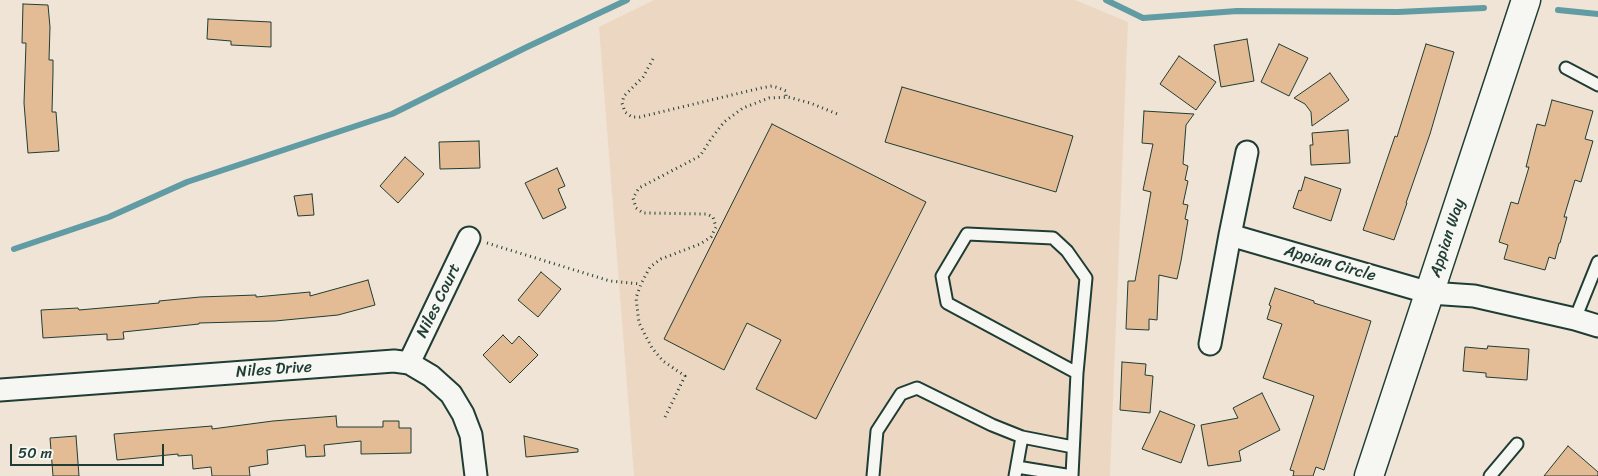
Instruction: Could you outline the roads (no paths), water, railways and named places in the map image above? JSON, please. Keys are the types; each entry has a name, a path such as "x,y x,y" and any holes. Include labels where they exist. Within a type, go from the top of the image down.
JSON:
{"street":[{"name":"Appian Way","path":"1369,476 1526,0"},
{"path":"1210,344 1247,152"},
{"name":"Appian Circle","path":"1230,235 1430,292 1474,296 1598,326"},
{"name":"Niles Court","path":"409,363 469,238"},
{"name":"Niles Drive","path":"0,390 394,361 409,363 431,376 451,394 463,414 471,435 476,476"}],"lane":[{"path":"1566,68 1598,85"},
{"path":"1022,437 1016,471 1072,476 1077,373 1086,278 1067,251 1053,238 967,234 942,276 946,303 1077,373"},
{"path":"1575,319 1598,262"},
{"path":"873,476 877,431 901,394 916,388 992,425 1022,437 1073,447"},
{"path":"1490,476 1517,444"}],"waterway":[{"path":"14,249 109,217 187,182 392,114 627,0"},
{"path":"1106,0 1143,18 1237,11 1398,12 1484,8"},
{"path":"1558,10 1598,14"}]}
